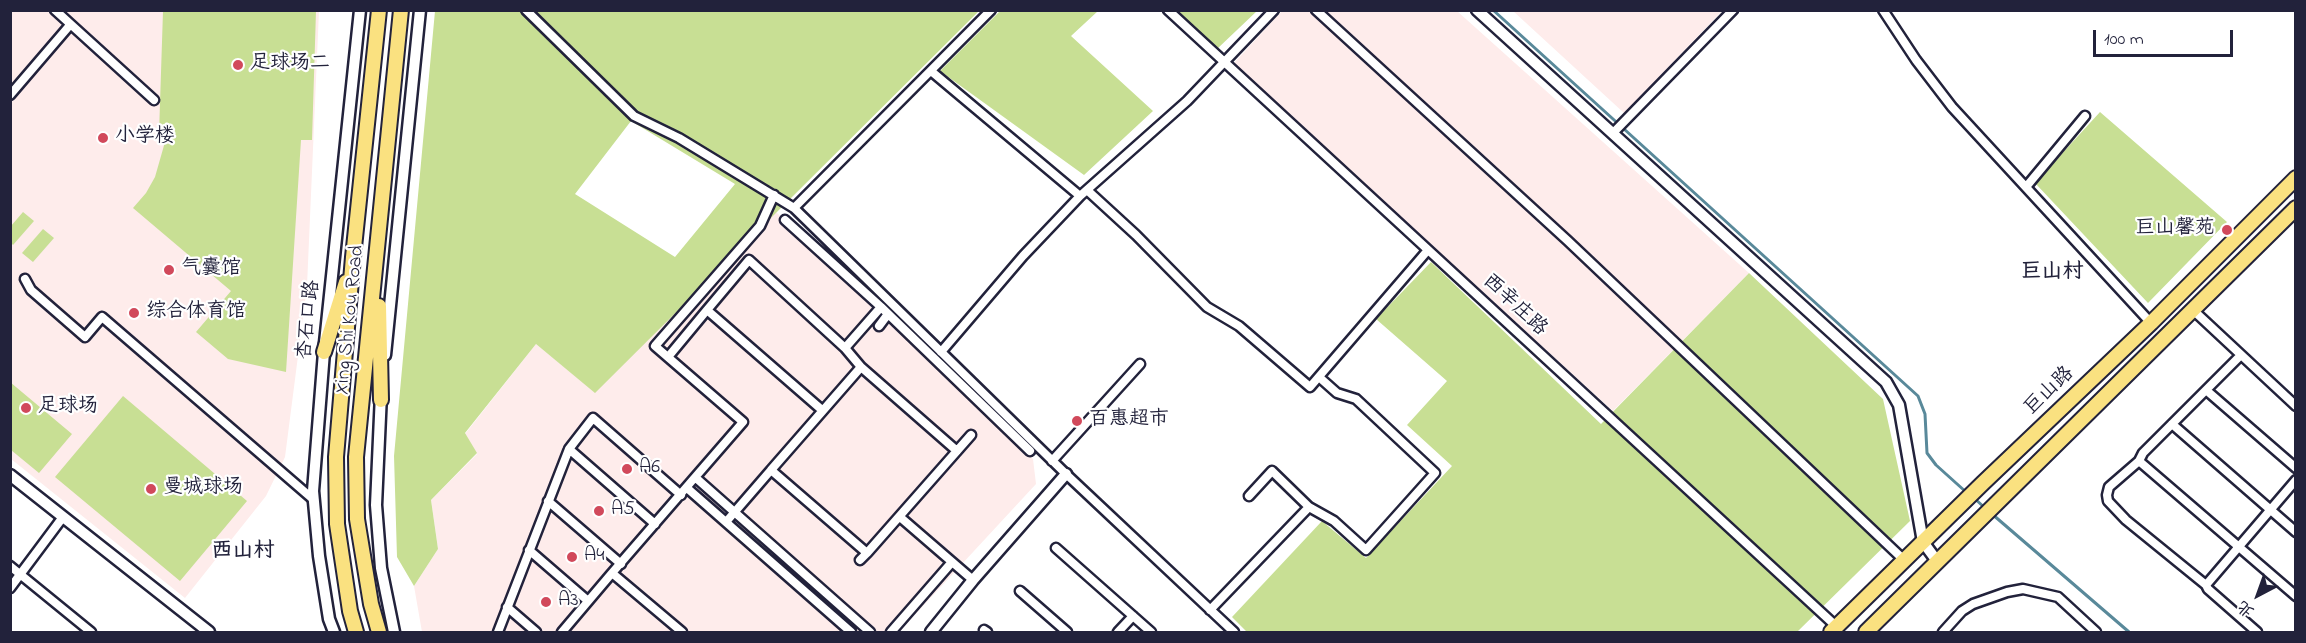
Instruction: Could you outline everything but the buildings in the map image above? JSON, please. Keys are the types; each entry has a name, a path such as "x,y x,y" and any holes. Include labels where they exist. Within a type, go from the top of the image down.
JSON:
{"main road":[{"name":"Xing Shi Kou Road","path":"356,633 350,611 337,524 336,457 353,257 379,10"},
{"name":"Xing Shi Kou Road","path":"379,633 371,604 357,519 356,457 401,10"},
{"name":"巨山路","path":"1834,630 1983,483 2151,323 2295,178"},
{"name":"巨山路","path":"1866,633 2295,208"},
{"path":"379,244 381,400"},
{"path":"324,352 353,257"}],"street":[{"path":"55,10 154,100"},
{"name":"杏石口路","path":"334,633 329,619 319,556 314,500 324,352 360,10"},
{"path":"394,633 381,568 376,505 381,400 420,10"},
{"path":"526,10 634,116 679,138 794,208 1052,461 1234,633"},
{"path":"794,208 991,10"},
{"name":"西辛庄路","path":"1168,10 1834,630"},
{"path":"941,352 1017,264 1084,193 1187,101 1274,10"},
{"path":"1316,10 1568,240 1904,560"},
{"path":"1477,10 1886,382 1899,405 1923,542 1937,561"},
{"path":"1613,133 1733,10"},
{"path":"1883,10 1916,60 1952,107 2151,323"},
{"path":"10,95 70,25"},
{"path":"931,71 1136,235 1207,307 1239,326 1310,387 1428,250"},
{"path":"2026,187 2085,116"},
{"path":"562,633 743,422 655,346 760,226 774,195"},
{"path":"785,220 881,307 1030,451"},
{"path":"668,357 749,260 845,348 861,367 957,451"},
{"path":"24,279 31,290 85,337 102,317 314,500"},
{"path":"845,348 881,307"},
{"path":"2193,309 2295,406"},
{"path":"707,310 822,410"},
{"path":"879,326 888,314"},
{"path":"2240,356 2143,453 2139,461 2109,487 2106,495 2108,501 2126,520 2206,585 2257,633"},
{"path":"1052,461 1140,364"},
{"path":"726,522 861,367"},
{"path":"1249,496 1272,471 1309,507 1334,521 1366,550 1435,473 1356,399 1337,393 1319,377"},
{"path":"2206,390 2295,468"},
{"path":"498,633 569,448 593,418 684,492 726,522 851,633"},
{"path":"2172,424 2295,532"},
{"path":"771,470 864,557 970,435"},
{"path":"569,448 655,524"},
{"path":"2139,461 2295,596"},
{"path":"931,633 973,580 1066,474"},
{"path":"10,475 209,633"},
{"path":"696,478 870,633"},
{"path":"2206,585 2295,480"},
{"path":"548,501 621,564"},
{"path":"1210,610 1309,507"},
{"path":"10,588 63,517"},
{"path":"900,517 973,580"},
{"path":"1056,548 1151,633"},
{"path":"529,550 588,602"},
{"path":"891,633 952,562"},
{"path":"10,566 92,633"},
{"path":"612,573 682,633"},
{"path":"1943,633 1962,611 1973,604 2023,589 2058,597 2097,633"},
{"path":"1020,591 1067,633"},
{"path":"507,607 536,633"},
{"path":"1118,633 1133,616"}],"shaded area":[{"path":"10,11 319,11 307,286 285,457 266,496 185,598 11,459"},
{"path":"1282,11 1457,11 1749,273 1613,411 1233,64"},
{"path":"1513,11 1722,11 1624,113"},
{"path":"776,212 1033,459 1036,484 899,632 422,632 414,586 438,549 431,500 477,454 465,434 536,344 595,392"}],"green space":[{"path":"163,11 316,11 312,140 301,140 286,372 228,359 196,332 231,291 133,208 146,193 155,177 167,135 159,134"},
{"path":"435,11 979,11 595,393 536,344 465,433 477,453 431,500 438,549 414,586 397,557 394,456","holes":["631,121 735,184 675,257 575,194"]},
{"path":"1000,11 1098,11 1071,36 1153,111 1084,175 940,71"},
{"path":"1176,11 1257,11 1217,49"},
{"path":"2100,112 2227,222 2148,303 2035,183"},
{"path":"23,212 34,221 13,245 11,226"},
{"path":"43,229 54,238 33,262 22,253"},
{"path":"1431,262 1601,424 1749,273 1883,399 1910,521 1797,632 1247,632 1232,617 1322,521 1366,558 1452,466 1407,425 1447,381 1376,319"},
{"name":"足球场","path":"10,382 72,434 39,473 11,450"},
{"name":"曼城球场","path":"123,396 247,501 180,581 55,477"}],"waterway":[{"path":"1493,10 1918,396 1925,414 1927,453 1936,465 1966,492"},
{"path":"1974,498 1985,508"},
{"path":"1992,514 2129,632"}],"place":[{"name":"足球场二","path":"238,65"},
{"name":"小学楼","path":"103,138"},
{"name":"巨山馨苑","path":"2227,230"},
{"name":"气囊馆","path":"169,270"},
{"name":"综合体育馆","path":"134,313"},
{"name":"足球场","path":"26,408"},
{"name":"百惠超市","path":"1077,421"},
{"name":"A6","path":"627,469"},
{"name":"曼城球场","path":"151,489"},
{"name":"A5","path":"599,511"},
{"name":"A4","path":"572,557"},
{"name":"A3","path":"546,602"}],"district":[{"name":"巨山村","path":"2052,274"},
{"name":"西山村","path":"243,553"}]}
